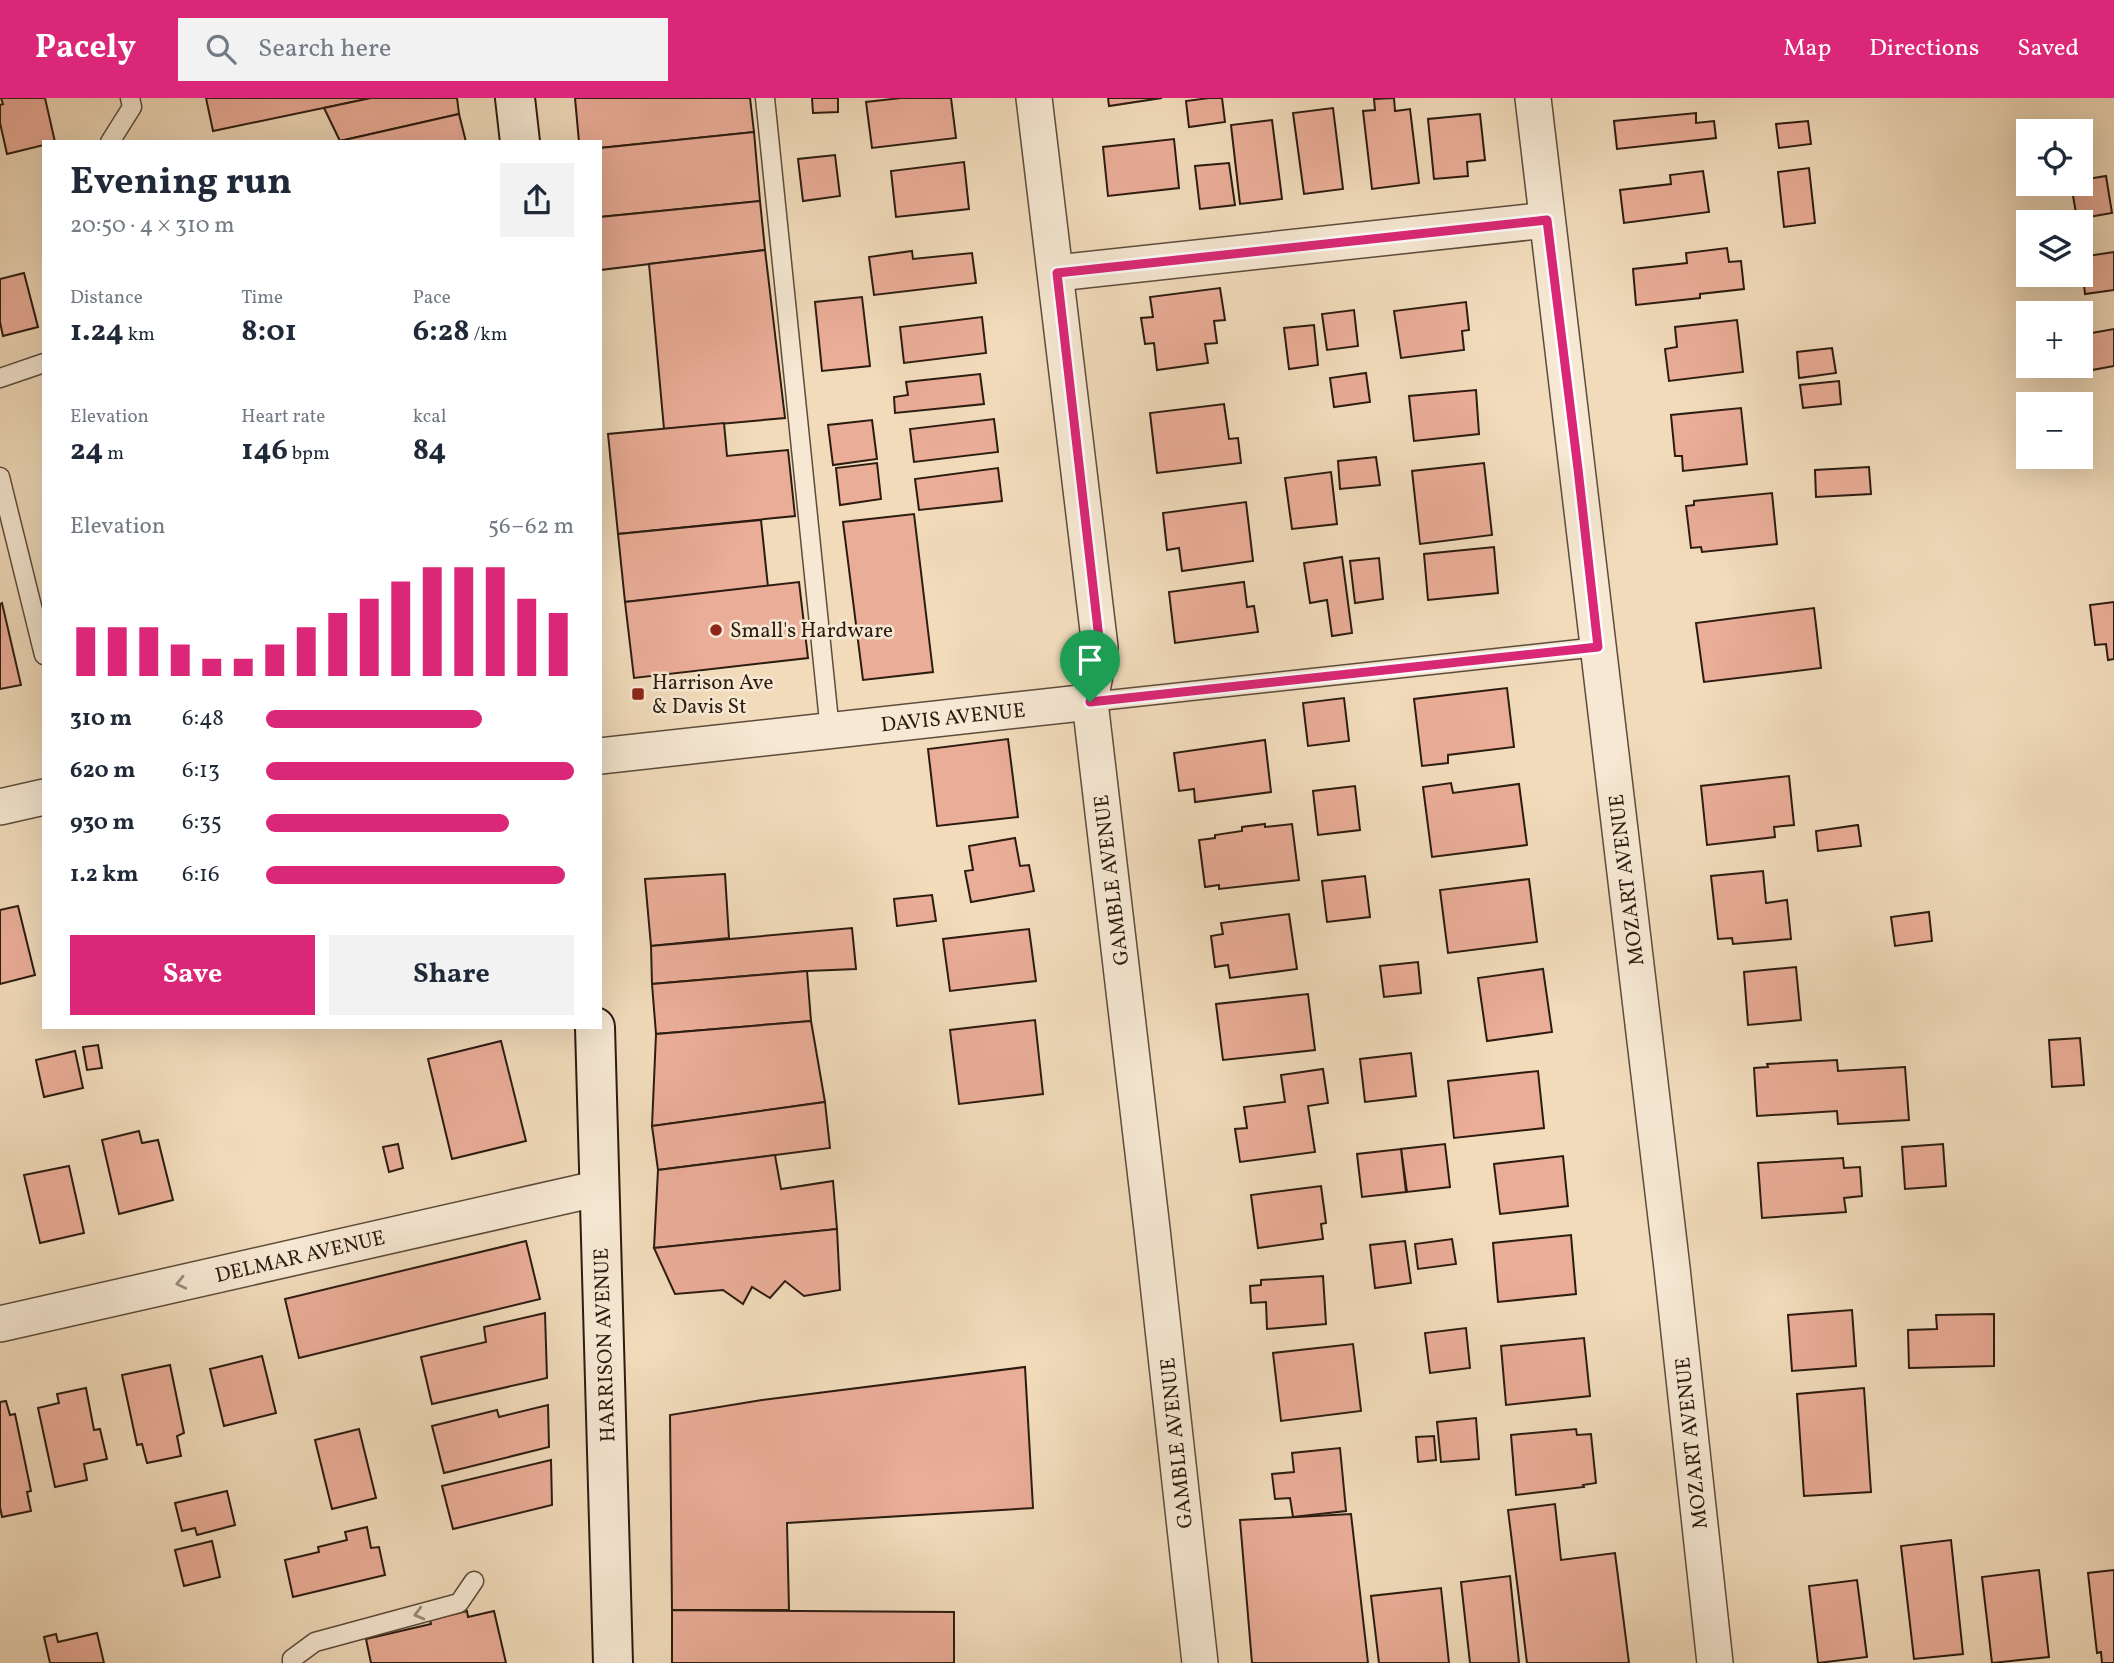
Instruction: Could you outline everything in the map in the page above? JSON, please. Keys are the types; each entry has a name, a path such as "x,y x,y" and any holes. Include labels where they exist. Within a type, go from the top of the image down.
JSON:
{"main road":[{"path":"515,98 520,140"},
{"name":"HARRISON AVENUE","path":"595,1029 613,1663"}],"street":[{"name":"GAMBLE AVENUE","path":"1034,98 1100,647 1090,702 1200,1663"},
{"name":"MOZART AVENUE","path":"1533,98 1671,1254 1715,1663"},
{"path":"1057,273 1547,220"},
{"name":"DAVIS AVENUE","path":"602,756 1090,702"},
{"path":"0,807 42,797"},
{"name":"DELMAR AVENUE","path":"0,1324 600,1188"}],"lane":[{"path":"111,140 132,107 130,98"},
{"path":"765,98 830,731"},
{"path":"0,378 42,364"},
{"path":"0,477 42,647"},
{"name":"DAVIS AVENUE","path":"1090,702 1598,647"},
{"path":"292,1663 292,1659 315,1642 459,1603 474,1581"}],"building":[{"path":"1,98 45,98 55,140 42,140 42,145 7,154 0,123 0,105 3,104"},
{"path":"206,98 371,98 213,131"},
{"path":"371,98 457,98 459,114 340,140 324,108"},
{"path":"575,98 750,98 754,132 602,148 602,140 579,140"},
{"path":"812,98 838,98 838,112 813,113"},
{"path":"901,98 951,98 956,138 872,148 866,102"},
{"path":"1108,98 1162,98 1109,106"},
{"path":"1222,98 1225,122 1189,127 1186,101"},
{"path":"1394,98 1395,111 1410,109 1419,183 1372,189 1363,111 1375,110 1374,99"},
{"path":"1333,108 1343,189 1304,194 1293,113"},
{"path":"1696,113 1696,123 1714,121 1716,138 1617,149 1614,121"},
{"path":"459,114 466,140 344,140"},
{"path":"1480,114 1485,160 1467,162 1468,176 1434,179 1428,119"},
{"path":"1272,120 1282,199 1240,204 1231,125"},
{"path":"1808,121 1811,144 1779,148 1776,124"},
{"path":"754,132 760,201 602,217 602,148"},
{"path":"1174,139 1179,188 1108,196 1103,147"},
{"path":"835,155 840,196 803,201 798,159"},
{"path":"964,162 969,209 896,217 891,171"},
{"path":"1229,163 1235,205 1200,209 1195,166"},
{"path":"1809,168 1815,223 1784,227 1778,172"},
{"path":"1703,171 1709,212 1624,223 1620,190 1671,184 1670,175"},
{"path":"2106,176 2112,213 2093,216 2093,210 2075,210 2073,196 2093,196 2093,178"},
{"path":"760,201 765,250 602,270 602,217"},
{"path":"1727,248 1729,262 1741,261 1744,289 1700,294 1700,298 1636,305 1633,269 1687,263 1686,253"},
{"path":"765,250 785,418 664,429 649,264"},
{"path":"912,251 913,259 972,253 976,283 874,295 869,257"},
{"path":"2114,252 2114,290 2085,294 2084,287 2093,287 2093,255"},
{"path":"24,273 38,327 3,336 0,322 0,279"},
{"path":"1220,288 1225,320 1214,321 1217,343 1205,344 1208,363 1157,370 1154,343 1145,344 1141,318 1153,317 1150,297"},
{"path":"862,297 870,366 822,371 815,302"},
{"path":"1466,302 1469,330 1462,331 1464,350 1401,358 1394,311"},
{"path":"1354,310 1358,346 1327,350 1322,314"},
{"path":"982,317 986,353 904,363 900,327"},
{"path":"1737,320 1743,372 1669,381 1665,349 1677,347 1675,327"},
{"path":"1314,325 1318,365 1289,369 1284,328"},
{"path":"2114,329 2114,366 2093,370 2093,333"},
{"path":"1832,348 1836,373 1799,378 1797,352"},
{"path":"1366,373 1370,402 1334,407 1330,378"},
{"path":"980,374 984,404 895,413 894,397 908,395 906,382"},
{"path":"1839,381 1841,404 1803,408 1800,385"},
{"path":"1476,390 1479,434 1414,441 1409,396"},
{"path":"1224,404 1229,439 1238,438 1241,463 1157,473 1150,413"},
{"path":"1741,408 1747,464 1683,471 1682,456 1675,456 1671,415"},
{"path":"994,419 998,452 914,462 910,429"},
{"path":"872,420 877,459 833,465 828,425"},
{"path":"724,423 727,456 788,450 795,516 618,534 608,434"},
{"path":"1376,457 1380,485 1340,489 1338,461"},
{"path":"877,463 881,499 840,505 836,468"},
{"path":"1484,463 1492,535 1420,544 1412,471"},
{"path":"1869,467 1871,494 1816,497 1815,470"},
{"path":"998,468 1002,501 919,510 915,479"},
{"path":"1331,472 1337,524 1292,529 1285,478"},
{"path":"1772,493 1777,544 1702,552 1701,547 1691,548 1686,506 1694,505 1694,501"},
{"path":"1246,502 1253,561 1182,571 1179,548 1167,550 1163,513"},
{"path":"914,514 933,672 863,680 843,522"},
{"path":"761,520 768,587 625,602 618,534"},
{"path":"1494,547 1498,593 1428,600 1424,554"},
{"path":"1342,557 1352,633 1332,636 1327,600 1310,603 1304,563"},
{"path":"1379,558 1383,599 1355,603 1350,561"},
{"name":"Small's Hardware","path":"799,582 808,658 634,678 625,602"},
{"path":"1244,582 1247,607 1254,606 1258,632 1175,643 1169,592"},
{"path":"2114,602 2114,659 2108,660 2106,644 2095,645 2090,605"},
{"path":"2,603 21,685 0,689 0,604"},
{"path":"1814,608 1821,668 1704,682 1696,623"},
{"path":"1507,688 1514,747 1448,755 1448,763 1422,766 1414,699"},
{"path":"1344,698 1349,741 1308,746 1303,703"},
{"path":"1008,739 1018,817 937,826 928,749"},
{"path":"1265,740 1271,792 1195,802 1194,789 1179,791 1174,753"},
{"path":"1789,776 1794,825 1774,827 1775,837 1707,845 1701,786"},
{"path":"1451,783 1453,793 1519,784 1527,845 1432,857 1423,787"},
{"path":"1355,786 1360,830 1318,835 1313,791"},
{"path":"1265,824 1265,827 1292,824 1299,880 1219,889 1219,885 1205,887 1199,840 1242,831 1242,827"},
{"path":"1858,825 1861,846 1818,851 1816,831"},
{"path":"1015,838 1020,866 1029,865 1034,891 971,902 965,871 973,870 969,846"},
{"path":"1763,871 1766,903 1787,900 1791,939 1733,944 1732,938 1718,939 1711,876"},
{"path":"725,874 729,938 651,946 645,879"},
{"path":"1365,876 1370,917 1327,922 1322,881"},
{"path":"1529,879 1537,942 1448,953 1440,890"},
{"path":"932,895 936,921 897,926 894,899"},
{"path":"18,906 35,975 0,984 0,910"},
{"path":"1929,912 1932,941 1895,946 1891,917"},
{"path":"1289,914 1297,969 1230,978 1228,965 1215,967 1211,936 1223,934 1221,923"},
{"path":"852,928 856,969 652,984 651,946"},
{"path":"1029,929 1036,981 950,991 943,939"},
{"path":"1418,962 1421,993 1384,997 1380,966"},
{"path":"1796,967 1801,1020 1748,1025 1744,972"},
{"path":"1543,969 1552,1032 1487,1041 1478,978"},
{"path":"807,971 811,1021 656,1034 652,984"},
{"path":"1308,994 1315,1050 1223,1060 1216,1004"},
{"path":"1035,1020 1043,1094 959,1104 950,1030"},
{"path":"811,1021 825,1102 652,1126 656,1034"},
{"path":"2080,1038 2084,1085 2052,1087 2049,1040"},
{"path":"501,1041 526,1141 452,1159 428,1059"},
{"path":"98,1045 102,1068 87,1070 83,1047"},
{"path":"75,1051 83,1088 44,1097 36,1060"},
{"path":"1411,1053 1416,1096 1365,1102 1360,1059"},
{"path":"1837,1060 1838,1071 1905,1067 1909,1120 1838,1124 1837,1111 1757,1116 1754,1068 1768,1067 1767,1064"},
{"path":"1323,1069 1328,1103 1308,1106 1315,1152 1240,1162 1235,1129 1247,1128 1244,1107 1285,1102 1281,1075"},
{"path":"1538,1071 1544,1128 1454,1138 1448,1081"},
{"path":"825,1102 830,1148 658,1170 652,1126"},
{"path":"139,1131 142,1143 158,1140 173,1200 119,1214 102,1140"},
{"path":"398,1144 403,1168 389,1172 383,1147"},
{"path":"1445,1144 1450,1187 1407,1192 1401,1149"},
{"path":"1943,1144 1946,1186 1905,1189 1902,1147"},
{"path":"1401,1149 1406,1192 1362,1197 1357,1154"},
{"path":"775,1155 781,1189 833,1181 837,1229 654,1248 658,1170"},
{"path":"1563,1156 1568,1206 1500,1214 1494,1164"},
{"path":"1843,1158 1844,1168 1860,1167 1862,1196 1844,1198 1846,1212 1762,1218 1758,1163"},
{"path":"69,1166 84,1233 40,1243 24,1175"},
{"path":"1321,1186 1326,1223 1321,1224 1323,1239 1258,1248 1251,1195"},
{"path":"837,1229 840,1290 804,1296 785,1281 770,1298 752,1287 743,1304 723,1290 675,1294 654,1248"},
{"path":"1571,1235 1576,1294 1498,1302 1493,1243"},
{"path":"1452,1239 1456,1264 1418,1269 1415,1244"},
{"path":"526,1241 540,1299 299,1358 285,1299"},
{"path":"1405,1241 1411,1283 1375,1288 1370,1245"},
{"path":"1323,1276 1326,1324 1267,1329 1266,1302 1251,1303 1250,1286 1261,1285 1261,1280"},
{"path":"1852,1310 1856,1366 1792,1371 1788,1315"},
{"path":"545,1313 547,1378 432,1404 421,1357 486,1342 484,1327"},
{"path":"1994,1314 1994,1366 1909,1368 1908,1330 1937,1329 1936,1315"},
{"path":"1466,1328 1470,1368 1430,1373 1425,1333"},
{"path":"1584,1338 1590,1396 1506,1405 1501,1346"},
{"path":"1353,1344 1361,1411 1281,1421 1273,1353"},
{"path":"262,1356 276,1413 224,1426 210,1369"},
{"path":"170,1365 184,1433 177,1436 181,1456 147,1463 142,1444 137,1445 122,1375"},
{"path":"1025,1367 1033,1508 787,1523 789,1610 672,1610 670,1415 762,1400"},
{"path":"86,1388 94,1430 100,1429 107,1459 84,1464 87,1480 55,1487 38,1408 59,1403 57,1394"},
{"path":"1864,1388 1871,1492 1804,1496 1797,1394"},
{"path":"6,1401 10,1415 15,1414 31,1491 27,1492 31,1511 2,1517 0,1402"},
{"path":"548,1405 549,1447 444,1473 432,1426 497,1410 499,1417"},
{"path":"1476,1418 1479,1459 1441,1462 1437,1422"},
{"path":"359,1429 376,1498 332,1509 315,1440"},
{"path":"1576,1429 1577,1435 1591,1434 1596,1483 1583,1485 1584,1487 1516,1495 1511,1435"},
{"path":"1434,1436 1436,1460 1418,1462 1416,1437"},
{"path":"1340,1448 1346,1511 1293,1517 1290,1498 1275,1499 1272,1474 1294,1472 1292,1453"},
{"path":"551,1460 552,1505 453,1529 442,1486"},
{"path":"227,1491 235,1525 197,1535 195,1528 182,1531 175,1503"},
{"path":"1555,1504 1561,1560 1615,1553 1629,1663 1527,1663 1508,1510"},
{"path":"1351,1514 1368,1663 1252,1663 1240,1520"},
{"path":"367,1527 371,1548 379,1547 385,1575 293,1597 285,1560 319,1552 318,1547 347,1540 345,1532"},
{"path":"1951,1540 1963,1654 1914,1659 1901,1546"},
{"path":"212,1541 220,1577 184,1586 175,1550"},
{"path":"2039,1570 2049,1657 1992,1663 1982,1577"},
{"path":"2114,1570 2114,1663 2102,1663 2101,1652 2097,1653 2088,1573"},
{"path":"1510,1576 1519,1663 1470,1663 1461,1582"},
{"path":"1857,1580 1867,1657 1818,1663 1809,1586"},
{"path":"1441,1588 1449,1663 1379,1663 1371,1596"},
{"path":"672,1610 954,1612 954,1663 672,1663"},
{"path":"467,1611 468,1617 494,1611 506,1663 371,1663 366,1639 431,1624 430,1620"},
{"path":"97,1633 104,1663 50,1663 44,1637 56,1634 58,1642"}],"place":[{"name":"Small's Hardware","path":"716,630"},
{"name":"Harrison Ave & Davis St","path":"638,694"}],"route":[{"path":"1547,220 1598,647 1090,702 1100,647 1057,273 1547,220"}]}
